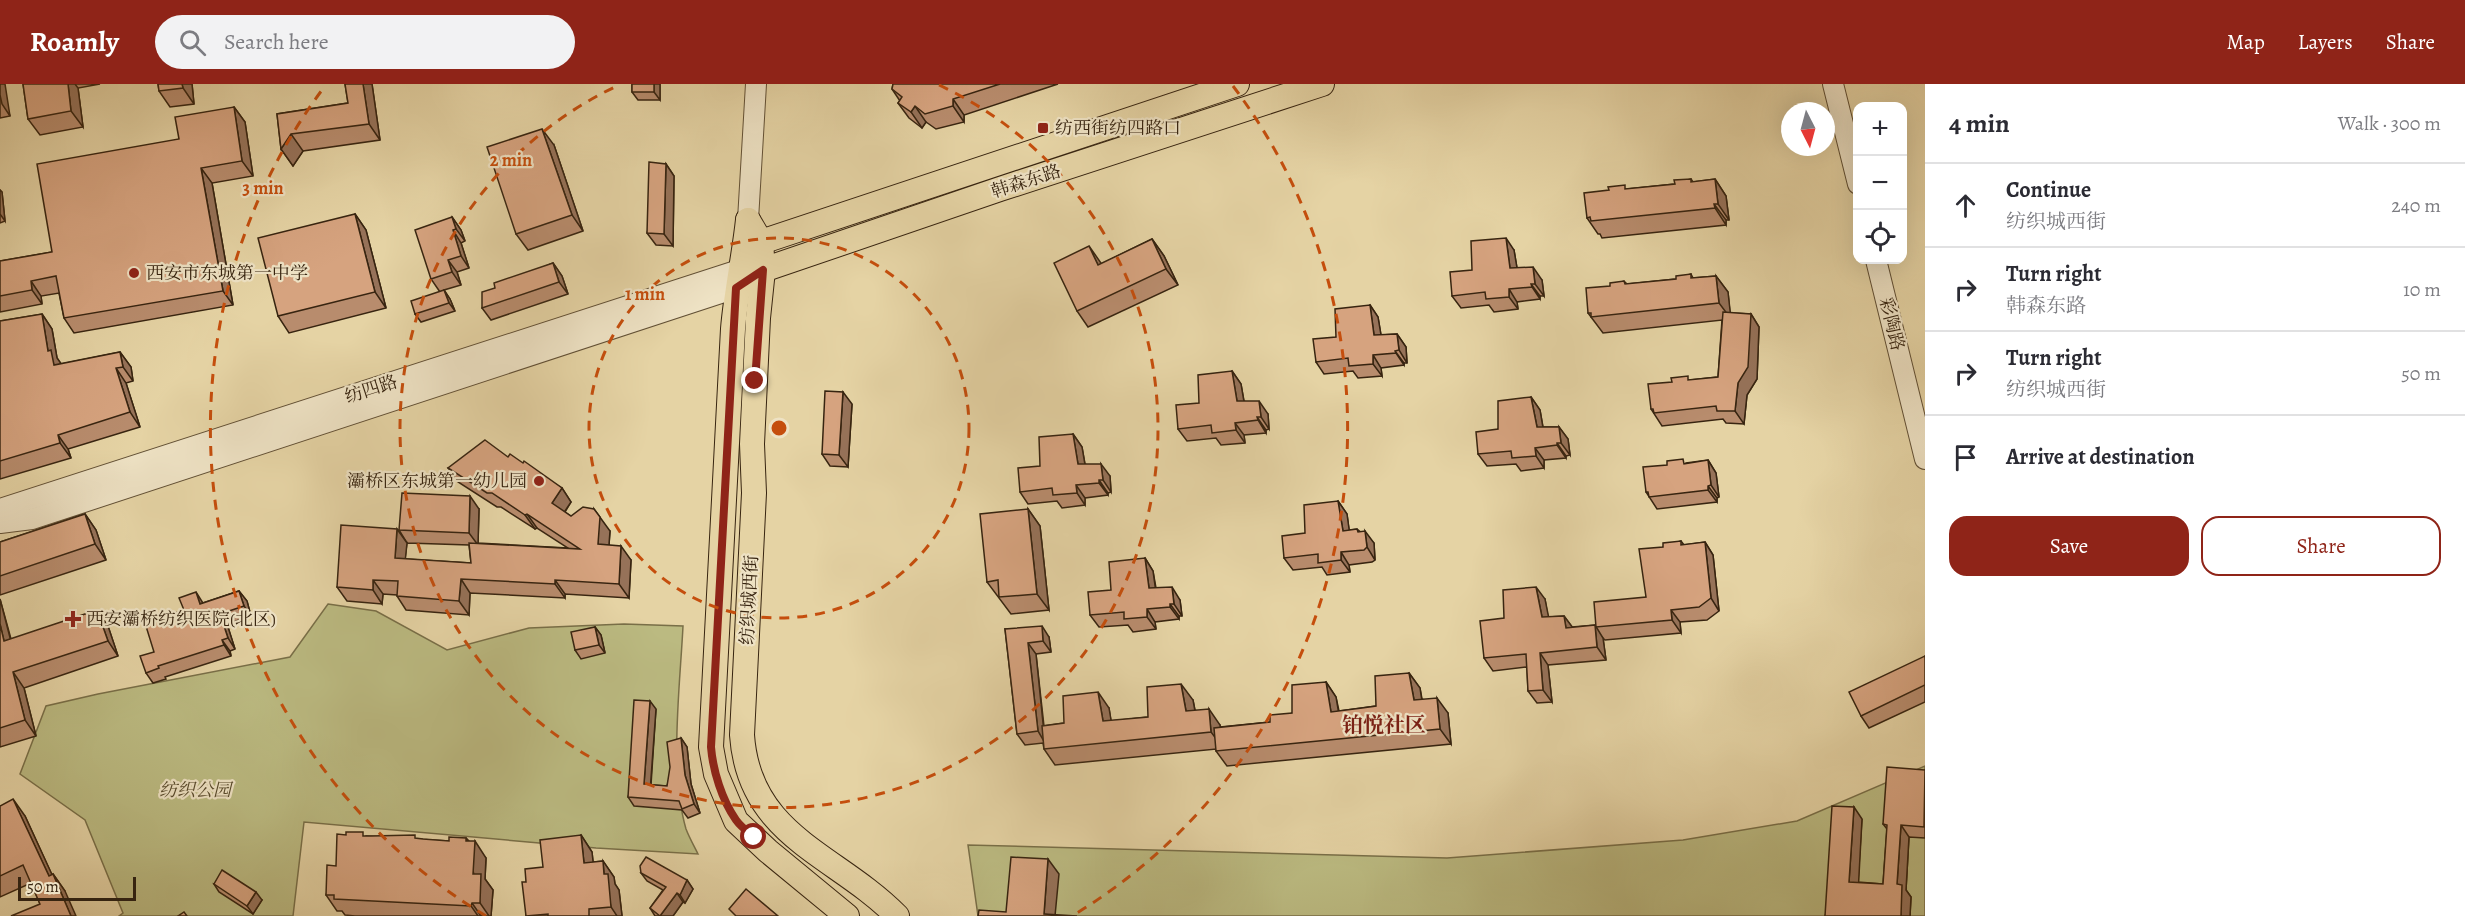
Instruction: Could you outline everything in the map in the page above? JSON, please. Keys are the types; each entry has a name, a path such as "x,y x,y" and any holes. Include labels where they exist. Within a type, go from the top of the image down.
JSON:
{"main road":[{"name":"韩森东路","path":"761,242 1237,84"},
{"name":"韩森东路","path":"747,276 1000,189 1322,84"},
{"name":"纺织城西街","path":"748,220 761,242 747,276 758,318 752,444 754,493 742,735 744,753 756,792 770,813 897,916"},
{"name":"纺织城西街","path":"748,220 747,276 711,747 712,761 724,797 736,821 768,851 847,916"}],"street":[{"name":"纺织城西街","path":"748,220 756,84"},
{"path":"1833,84 1853,167"},
{"name":"彩陶路","path":"1877,264 1925,459"},
{"name":"纺四路","path":"0,509 747,276"},
{"name":"纺四路","path":"0,523 32,519 747,276"}],"green space":[{"name":"纺织公园","path":"328,604 376,611 447,650 529,628 624,624 683,626 677,728 678,781 686,829 698,854 596,848 304,822 293,916 119,916 123,913 85,820 20,774 46,706 290,657"},
{"path":"1925,766 1925,916 978,916 968,845 1447,858 1683,840 1797,821"}],"building":[{"path":"23,84 68,84 71,111 28,119"},
{"path":"158,84 182,84 183,88 159,91"},
{"path":"345,84 363,84 369,124 291,134 281,149 277,114 348,103"},
{"path":"632,84 654,84 654,92 632,92"},
{"path":"893,84 1000,84 953,99 953,106 925,114 915,106 911,112 898,103 902,97 892,89"},
{"path":"234,107 242,161 201,168 223,291 64,318 56,276 31,281 32,290 0,296 0,261 52,252 37,164 179,139 175,117"},
{"path":"542,129 572,215 516,234 487,147"},
{"path":"649,162 666,164 664,234 647,233"},
{"path":"1691,179 1691,182 1715,179 1718,204 1714,204 1715,208 1591,221 1590,217 1587,218 1584,193 1609,190 1608,187 1625,185 1625,189 1675,184 1674,180"},
{"path":"355,214 375,292 278,316 258,238"},
{"path":"452,217 456,229 453,230 461,256 448,260 452,272 431,279 415,230"},
{"path":"1506,238 1510,268 1533,267 1535,284 1531,284 1532,287 1509,289 1509,297 1486,299 1485,292 1452,296 1450,272 1472,270 1471,241"},
{"path":"1152,239 1166,269 1077,311 1054,263 1089,246 1098,265"},
{"path":"553,263 559,282 482,308 482,292 495,288 494,283"},
{"path":"1691,274 1691,278 1716,276 1719,303 1591,317 1591,313 1588,313 1586,288 1610,286 1610,283 1624,281 1625,284 1676,279 1676,276"},
{"path":"444,290 449,303 415,314 411,301"},
{"path":"1370,305 1374,335 1397,334 1399,350 1395,351 1396,353 1373,355 1373,364 1349,366 1348,358 1316,362 1313,339 1336,337 1335,309"},
{"path":"1723,312 1751,314 1748,367 1738,383 1735,411 1717,411 1716,406 1654,413 1651,409 1648,384 1672,382 1671,378 1688,376 1688,380 1718,377"},
{"path":"42,314 48,351 51,350 54,365 120,352 123,367 116,368 130,412 58,435 60,443 0,461 0,321"},
{"path":"1232,371 1237,401 1259,401 1261,417 1257,417 1258,420 1235,423 1236,430 1212,433 1211,425 1178,429 1176,405 1199,403 1198,375"},
{"path":"825,391 843,392 839,455 822,454"},
{"path":"1531,397 1537,427 1559,427 1561,443 1535,448 1536,456 1512,458 1511,451 1478,454 1476,432 1498,429 1498,401"},
{"path":"1073,434 1078,464 1101,464 1103,480 1099,480 1099,483 1076,485 1077,493 1053,495 1052,488 1020,492 1018,468 1040,466 1039,437"},
{"path":"485,440 508,457 510,454 523,463 524,461 562,488 552,503 571,516 583,507 594,509 600,517 598,544 621,546 619,584 555,580 555,584 461,579 459,601 397,596 398,581 373,580 373,590 337,587 341,525 397,529 395,558 471,563 469,543 580,549 527,514 525,515 492,493 487,493 448,468"},
{"path":"1683,459 1684,464 1708,460 1711,485 1708,486 1708,490 1649,497 1646,492 1643,467 1667,465 1667,461"},
{"path":"402,493 470,496 469,533 399,530"},
{"path":"1338,501 1343,531 1357,529 1358,532 1365,531 1367,547 1364,550 1341,552 1341,560 1318,563 1318,554 1284,558 1282,536 1305,533 1304,505"},
{"path":"1028,509 1037,594 999,597 998,580 987,582 980,514"},
{"path":"85,514 95,544 0,576 0,542"},
{"path":"1681,541 1681,545 1705,542 1711,598 1699,607 1671,610 1672,620 1596,627 1594,602 1646,597 1639,549 1663,547 1663,543"},
{"path":"1145,558 1149,588 1172,587 1174,604 1170,604 1170,607 1147,609 1147,617 1124,619 1124,612 1090,615 1088,592 1111,590 1109,562"},
{"path":"1536,587 1542,617 1564,616 1566,628 1595,625 1597,647 1540,653 1543,690 1528,691 1526,654 1484,658 1480,621 1504,618 1503,590"},
{"path":"239,591 244,606 220,614 228,638 222,640 224,645 158,666 159,668 146,673 140,656 154,652 145,623 184,610 179,598 196,592 200,604"},
{"path":"97,610 108,641 13,672 25,720 0,728 0,624 4,641"},
{"path":"1042,626 1043,641 1028,643 1038,731 1017,734 1005,629"},
{"path":"595,627 599,645 575,650 571,632"},
{"path":"1925,656 1925,685 1861,716 1849,692"},
{"path":"1409,673 1414,700 1437,698 1440,729 1216,751 1214,728 1270,722 1270,715 1292,713 1292,685 1326,682 1331,712 1376,706 1375,676"},
{"path":"1181,684 1186,711 1209,709 1211,732 1044,749 1042,726 1064,723 1063,696 1098,692 1103,721 1148,717 1147,687"},
{"path":"634,700 650,701 644,784 667,786 670,767 667,742 681,738 685,775 694,804 682,809 679,801 628,797"},
{"path":"1887,767 1925,770 1924,827 1901,825 1897,884 1902,885 1901,916 1825,916 1832,806 1854,807 1849,882 1883,884 1887,825 1883,824"},
{"path":"13,799 49,876 53,874 71,916 11,916 40,904 23,865 0,876 0,806"},
{"path":"346,832 363,832 363,836 415,835 415,838 423,839 449,841 449,837 475,841 473,874 481,874 480,903 472,903 471,906 334,899 334,895 326,895 327,865 336,866 337,834 346,835"},
{"path":"581,835 584,863 603,861 604,874 608,874 611,907 589,909 589,916 548,916 548,914 526,916 522,882 526,882 525,869 543,867 540,840"},
{"path":"646,857 687,880 680,895 677,893 660,916 650,908 666,887 641,873 640,866"},
{"path":"1011,857 1048,859 1044,914 1077,916 978,916 979,910 1006,912"},
{"path":"222,870 256,892 247,906 214,884"},
{"path":"746,889 778,916 736,916 729,909"}],"place":[{"name":"纺西街纺四路口","path":"1043,128"},
{"name":"西安市东城第一中学","path":"134,273"},
{"name":"灞桥区东城第一幼儿园","path":"539,481"},
{"name":"西安灞桥纺织医院(北区)","path":"73,619"}],"district":[{"name":"铂悦社区","path":"1384,725"}],"route":[{"path":"754,837 736,821 724,797 712,761 711,747 736,288 763,270 755,381"}]}
